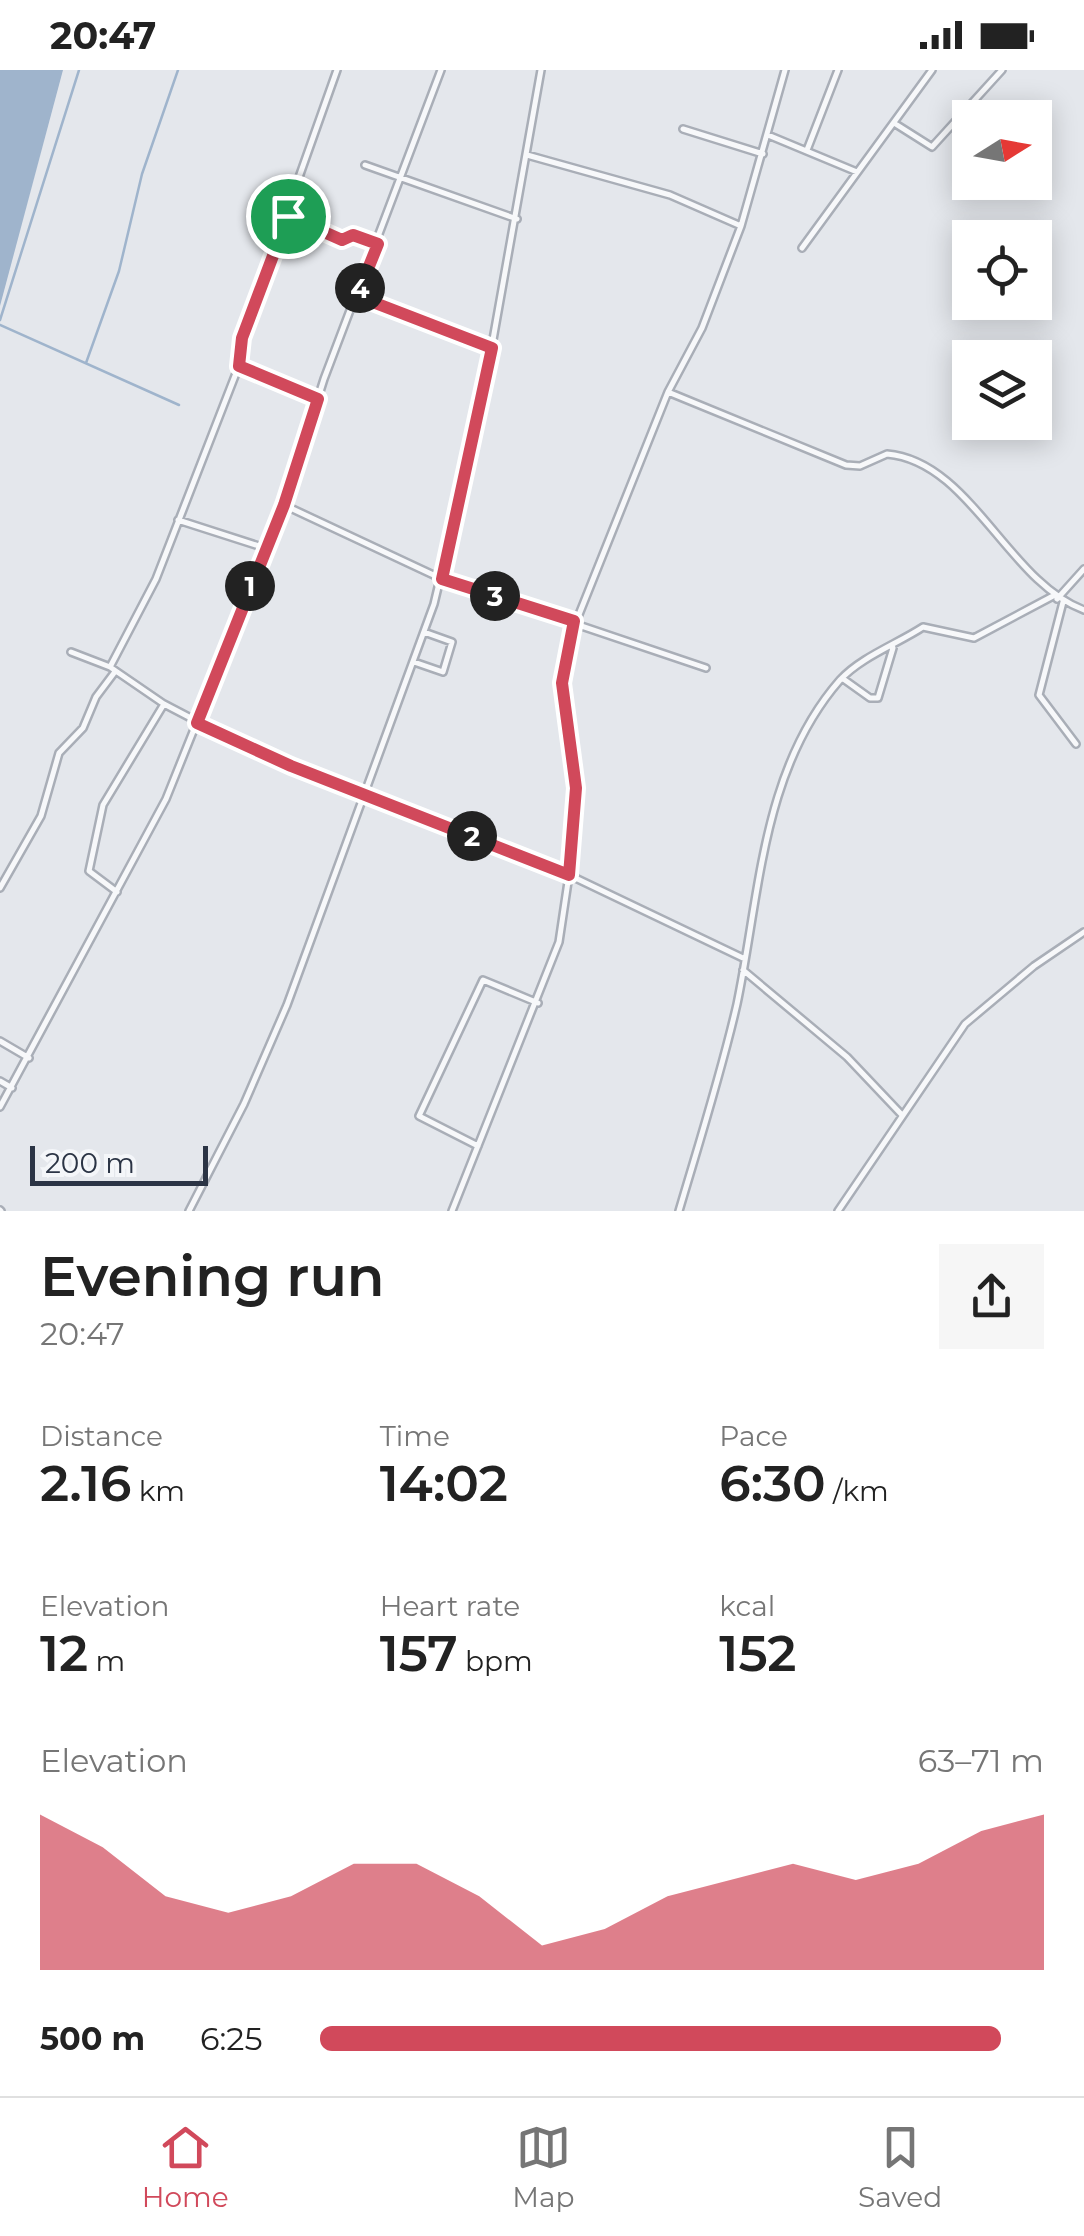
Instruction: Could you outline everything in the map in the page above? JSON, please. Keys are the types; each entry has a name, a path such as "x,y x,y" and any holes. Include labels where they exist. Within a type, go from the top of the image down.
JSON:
{"street":[{"path":"0,888 40,816 60,754 83,728 156,579 239,366 242,338 337,70"},
{"path":"0,1107 166,799 284,505 318,399 441,70"},
{"path":"189,1211 260,1069 366,794 442,579 517,220 541,70"},
{"path":"452,1211 538,1003 562,929 576,788 562,683 574,621 668,392 702,328 740,226 785,70"},
{"path":"807,150 838,70"},
{"path":"802,248 932,70"},
{"path":"894,123 932,147 1002,70"},
{"path":"683,129 762,154"},
{"path":"768,135 858,172"},
{"path":"527,155 670,194 740,226"},
{"path":"366,165 517,220"},
{"path":"288,216 342,240 353,235 378,244"},
{"path":"357,296 492,348"},
{"path":"239,366 318,399"},
{"path":"668,392 846,465 860,466 892,454 952,485 1058,599 1084,610"},
{"path":"284,505 442,579 706,668"},
{"path":"178,520 265,548"},
{"path":"678,1211 746,959 777,797 814,714 842,678 928,626 974,638 1058,599 1084,568"},
{"path":"1058,599 1039,698 1076,744"},
{"path":"414,662 443,672 452,642 424,632"},
{"path":"842,678 870,698 878,698 893,648"},
{"path":"71,652 112,670 197,723 273,758 569,875 746,959"},
{"path":"118,893 90,871 97,822 102,805 164,704"},
{"path":"838,1211 965,1024 1040,960 1084,932"},
{"path":"743,970 847,1057 902,1115"},
{"path":"478,1146 421,1120 420,1115 483,980 538,1003"},
{"path":"0,1041 29,1058"},
{"path":"0,1081 12,1088"}],"water":[{"path":"0,70 63,70 0,306"}],"waterway":[{"path":"0,320 79,70"},
{"path":"86,363 119,271 142,174 178,70"},
{"path":"0,325 179,405"}],"route":[{"path":"288,216 342,240 353,235 378,244 357,296 492,348 442,579 574,621 562,683 576,788 569,875 291,766 197,723 284,505 318,399 239,366 242,338 288,216"}]}
